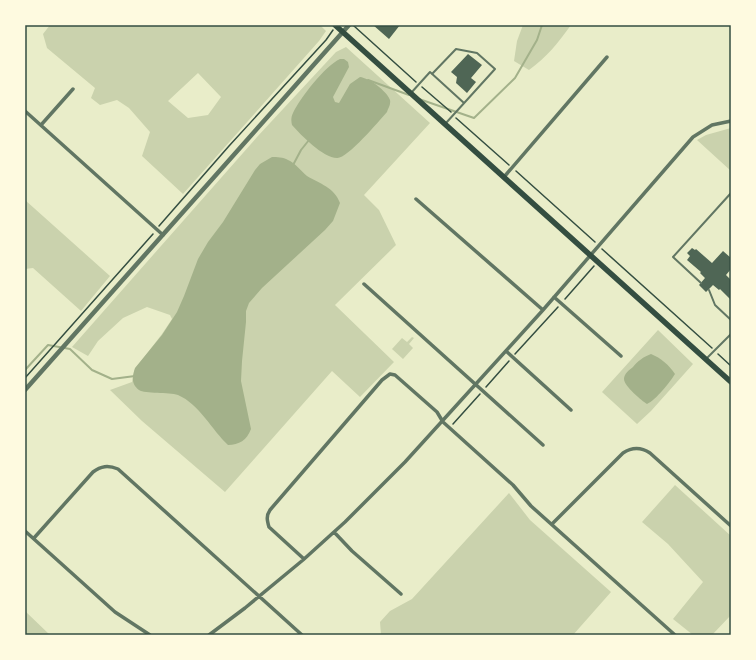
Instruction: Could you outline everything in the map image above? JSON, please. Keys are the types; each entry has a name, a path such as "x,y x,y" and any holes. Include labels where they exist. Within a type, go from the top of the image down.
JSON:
{"main road":[{"path":"336,25 731,382"}],"street":[{"path":"25,390 349,25"},
{"path":"504,177 607,57"},
{"path":"41,126 73,89"},
{"path":"25,111 163,235"},
{"path":"209,635 304,559 334,532 400,467 443,422 554,298 693,137 712,125 731,121"},
{"path":"416,199 543,310"},
{"path":"364,284 543,445"},
{"path":"554,298 621,356"},
{"path":"506,351 571,410"},
{"path":"304,559 269,527 267,514 382,380 390,374 395,375 437,412 443,422 513,485 531,506 675,635"},
{"path":"552,524 623,453 635,448 642,449 650,453 731,526"},
{"path":"34,538 93,472 101,467 112,467 118,469 302,635"},
{"path":"25,530 116,612 150,635"},
{"path":"334,532 352,551 401,594"}],"lane":[{"path":"411,93 430,72 432,74 456,49 477,53 495,69 445,124"},
{"path":"432,74 464,103"},
{"path":"701,283 673,258 731,193"},
{"path":"709,290 715,305 731,320"},
{"path":"706,359 731,334"}],"path":[{"path":"25,378 229,146 326,40 336,25"},
{"path":"353,25 731,366"},
{"path":"450,428 606,252"}],"shaded area":[{"path":"50,25 320,25 326,31 319,41 183,194 142,156 150,132 129,108 117,100 100,105 91,98 95,88 47,48 43,34","holes":["198,73 221,97 208,115 188,118 168,101"]},
{"path":"523,25 571,25 552,49 529,70 514,61 517,41"},
{"path":"346,47 430,123 364,195 379,210 396,245 335,305 394,362 360,397 332,371 225,492 142,421 110,390 132,382 135,369 172,319 170,315 147,307 123,318 98,341 88,356 72,347 257,137 336,52"},
{"path":"340,59 344,59 348,62 349,67 333,97 335,102 339,103 350,84 360,77 382,89 390,100 390,105 387,112 355,146 342,157 337,158 325,154 313,145 292,125 291,119 296,107 320,75"},
{"path":"731,128 731,171 697,140 706,135"},
{"path":"272,157 291,161 307,176 322,184 334,193 340,203 333,221 325,230 262,288 249,303 246,311 241,381 251,429 245,439 236,444 228,445 199,411 186,399 174,394 139,390 133,383 133,374 135,368 162,335 177,312 198,259 208,242 223,222 255,170 260,164"},
{"path":"25,200 110,276 81,311 33,268 25,269"},
{"path":"658,330 693,364 651,411 637,424 602,392"},
{"path":"412,337 414,338 409,344 413,348 403,359 392,349 402,338 407,342"},
{"path":"651,354 664,362 675,374 658,395 647,404 630,389 624,379 627,372 643,358"},
{"path":"675,485 731,536 731,615 712,635 693,635 673,619 703,582 668,544 642,522"},
{"path":"509,493 530,520 611,592 573,635 381,635 380,622 390,611 412,599"},
{"path":"25,611 50,635 25,635"}],"building":[{"path":"373,25 400,25 389,39"},
{"path":"468,54 482,65 471,78 476,82 467,93 456,83 457,77 451,72"},
{"path":"692,248 695,250 696,249 712,263 723,251 731,258 731,269 726,275 731,280 731,300 720,289 719,290 713,285 706,292 699,285 705,278 700,273 701,272 687,260 690,256 687,253"}],"waterway":[{"path":"419,99 474,118 515,78 537,40 542,25"},
{"path":"368,80 409,95"},
{"path":"292,167 301,150 309,140"},
{"path":"25,370 48,345 70,349 92,370 112,379 135,376"}]}
